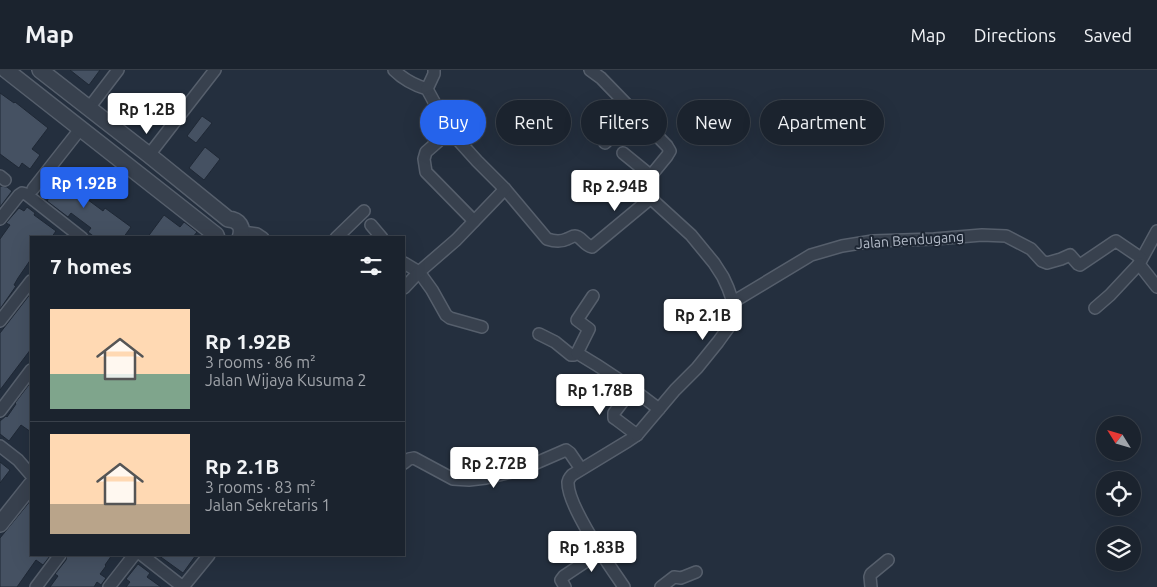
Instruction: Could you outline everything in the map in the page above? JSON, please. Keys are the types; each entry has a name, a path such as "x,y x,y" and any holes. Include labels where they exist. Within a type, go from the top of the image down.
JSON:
{"street":[{"path":"6,70 216,236"},
{"path":"40,70 228,218 238,222 241,235 257,234 260,236"},
{"path":"89,108 118,70"},
{"path":"149,155 215,70"},
{"path":"394,70 414,85 427,89 433,100"},
{"path":"427,89 434,70"},
{"path":"590,70 623,100"},
{"path":"33,189 81,128"},
{"path":"434,145 426,152 424,159 426,172 474,221"},
{"path":"462,145 505,189 547,239 565,241 576,236 588,246 596,245 651,198"},
{"path":"624,587 583,523 571,497 569,478 636,435 718,342 731,324 734,302 723,277 714,263 691,235 646,194 643,187 650,175 670,151 666,145"},
{"path":"623,153 650,175"},
{"path":"405,287 419,272 456,240 505,189"},
{"path":"0,219 18,195 22,193 26,194 68,233"},
{"path":"338,236 364,211"},
{"path":"216,236 215,230 220,222 228,218"},
{"path":"371,225 380,236"},
{"path":"1095,308 1110,295 1140,261 1157,230"},
{"name":"Jalan Bendugang","path":"734,302 811,255 842,246 873,241 982,235 1006,236 1031,249 1042,261 1047,263 1061,260 1070,255 1080,265 1116,242 1140,261"},
{"path":"1140,261 1157,287"},
{"path":"405,264 419,272 446,315 450,318 482,327"},
{"path":"0,321 30,282"},
{"path":"538,334 555,342 572,355 577,353 588,329 577,320 593,296"},
{"path":"577,353 633,388 658,409"},
{"path":"0,411 30,371"},
{"path":"633,388 614,413 614,416 616,420 636,435"},
{"path":"0,446 30,466"},
{"path":"405,462 414,458 453,479 468,480 520,470 566,450 570,452 581,469"},
{"path":"18,460 30,474"},
{"path":"0,524 30,486"},
{"path":"564,587 562,580 564,576 600,552"},
{"path":"36,587 59,556"},
{"path":"109,587 133,556"},
{"path":"143,556 183,587 208,556"},
{"path":"871,587 871,574 888,560"},
{"path":"661,587 674,577 681,578 696,572"}],"building":[{"path":"70,70 100,70 89,85"},
{"path":"0,93 15,102 48,128 32,149 40,155 30,169 22,163 19,168 0,154"},
{"path":"202,116 212,123 196,143 187,136"},
{"path":"205,147 220,159 204,180 189,168"},
{"path":"57,171 71,182 69,185 76,191 103,211 105,208 131,227 124,236 93,236 88,232 91,228 71,213 68,217 47,201 50,196 42,190"},
{"path":"0,186 7,187 12,191 0,207"},
{"path":"27,207 35,213 34,215 56,231 52,236 30,236 30,260 14,285 16,286 0,309 0,239 10,225 6,223 19,208 24,211"},
{"path":"164,215 180,227 184,222 197,232 194,236 148,236"},
{"path":"30,294 30,350 0,390 0,333"},
{"path":"30,383 30,431 21,425 9,441 0,434 0,421 7,417"},
{"path":"0,462 10,470 0,483"},
{"path":"30,501 30,556 50,556 43,565 36,560 17,587 0,587 0,538"},
{"path":"67,556 111,556 100,574 106,578 101,585 97,582 94,587 50,587 58,576 55,574 66,560"},
{"path":"159,556 195,556 183,573"},
{"path":"138,564 150,573 147,577 161,587 126,587 130,582 126,579"}]}
